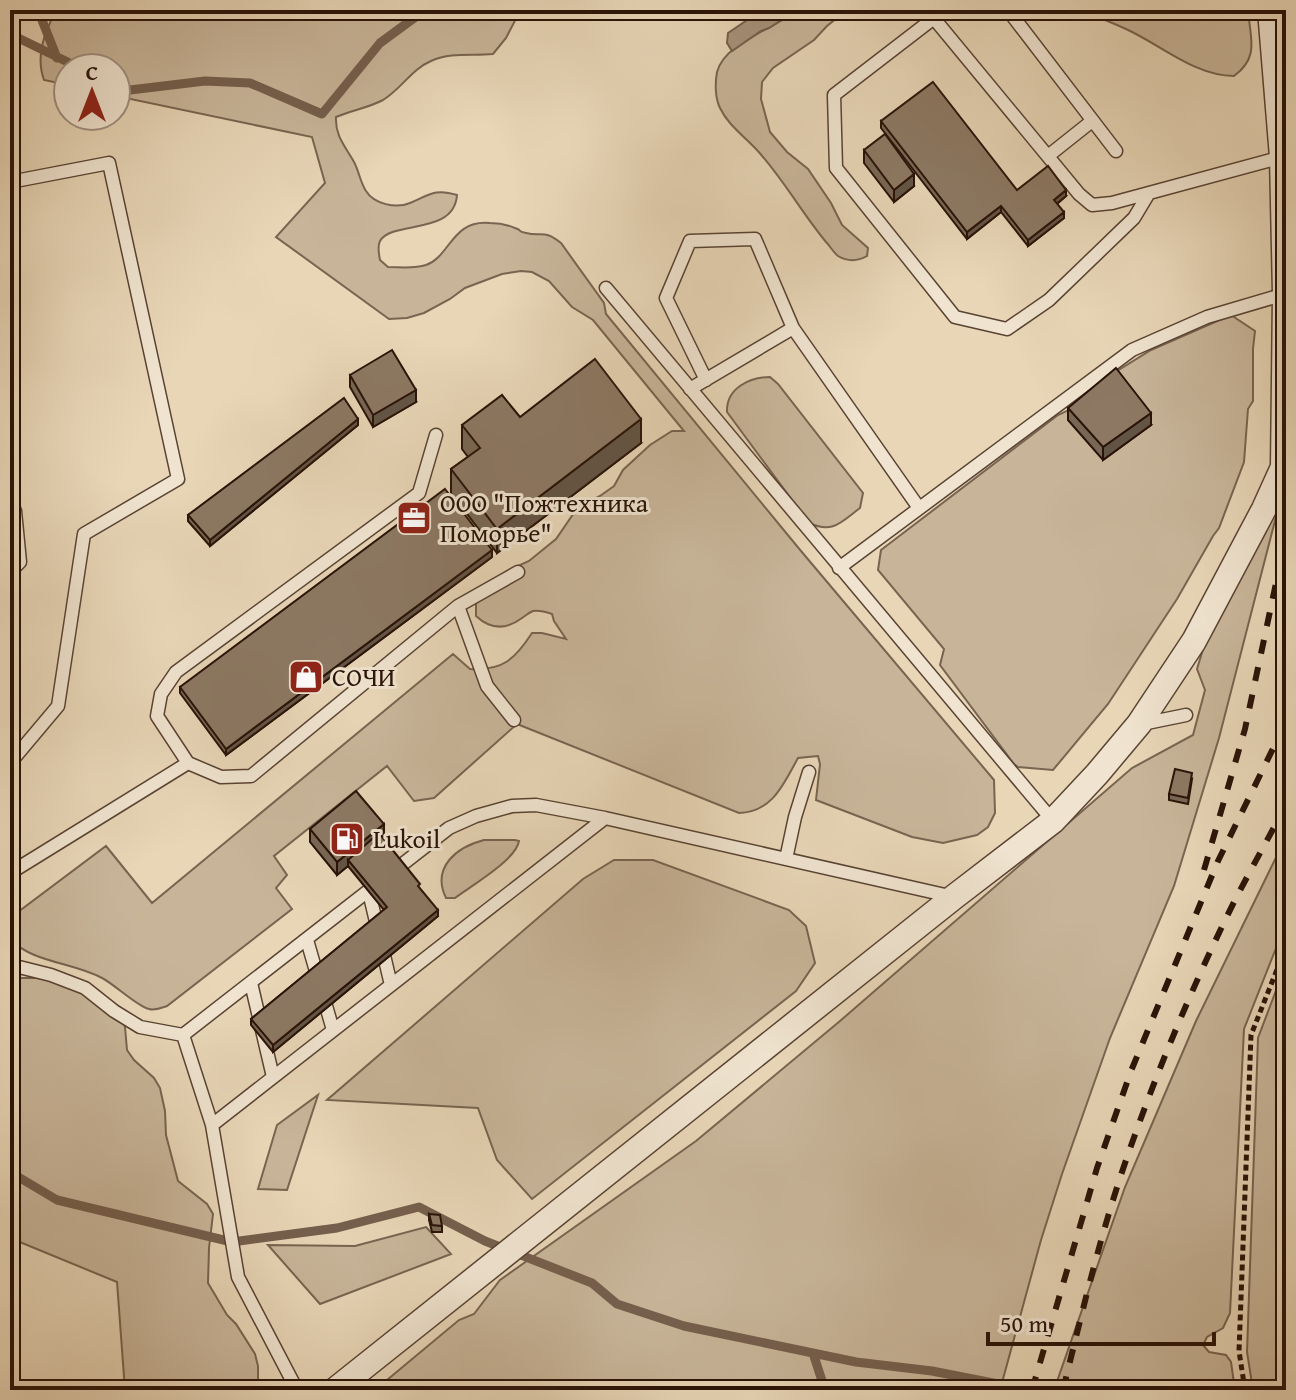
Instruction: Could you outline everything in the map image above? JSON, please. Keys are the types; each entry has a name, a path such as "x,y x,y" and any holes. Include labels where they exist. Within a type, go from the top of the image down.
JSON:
{"street":[{"path":"335,1390 1053,821 1139,724 1194,641 1284,465 1282,157 1270,10"}],"lane":[{"path":"1008,10 1116,151"},
{"path":"1149,193 1134,218 1060,290 1007,329 955,317 836,168 834,95 931,14 1079,194 1092,205 1112,203 1282,157"},
{"path":"1048,156 1092,121"},
{"path":"10,182 109,163 178,479 84,534 58,706 10,763"},
{"path":"706,380 666,298 690,241 755,239 793,328 919,508"},
{"path":"606,288 1053,821"},
{"path":"839,568 1132,350 1207,317 1285,294"},
{"path":"690,389 793,328"},
{"path":"436,435 419,493 176,672 161,694 157,716 188,763 221,777 251,776 458,606 518,572"},
{"path":"10,500 15,511 20,562 10,572"},
{"path":"458,606 487,686 514,720"},
{"path":"1139,724 1186,715"},
{"path":"10,873 188,763"},
{"path":"786,859 809,772"},
{"path":"10,963 85,988 140,1027 183,1035 449,828 476,816 512,806 536,805 605,818 954,897"},
{"path":"212,1125 605,818"},
{"path":"369,892 391,985"},
{"path":"307,940 333,1030"},
{"path":"251,983 273,1077"},
{"path":"183,1035 212,1125 238,1277 297,1390"}],"path":[{"path":"1245,1390 1239,1351 1251,1035 1286,947"}],"shaded area":[{"path":"56,10 528,10 520,11 506,38 493,54 454,55 431,61 383,100 336,117 341,141 356,165 364,188 374,199 398,205 437,192 457,195 453,208 445,217 387,235 379,243 380,260 388,267 426,265 441,254 459,232 477,223 506,225 531,234 547,235 561,243 604,303 606,314 994,780 995,813 988,827 977,835 943,843 912,837 816,800 818,756 798,758 769,802 761,808 739,813 517,724 434,798 414,801 387,766 274,856 287,875 276,888 292,909 167,1006 154,1010 144,1007 102,978 41,958 19,947 10,939 10,918 106,846 152,903 453,654 470,669 491,668 507,662 532,633 566,639 552,614 543,611 533,611 504,626 487,624 476,616 478,598 507,571 529,561 556,539 578,507 614,486 623,470 650,445 672,431 684,431 593,320 572,307 549,281 532,272 502,274 465,288 424,313 389,319 276,237 325,183 312,137 132,99 132,52 52,52 52,82 44,80 41,53"},
{"path":"762,10 797,10 732,51 727,43 728,33"},
{"path":"797,10 847,10 814,40 773,68 762,82 761,99 770,132 787,152 808,169 842,225 868,248 867,256 860,259 845,259 835,253 766,160 727,120 717,100 717,72 730,52"},
{"path":"1080,10 1248,10 1252,46 1242,69 1234,76 1220,75 1192,65 1126,29"},
{"path":"1231,315 1255,331 1253,401 1248,409 1244,462 1219,528 1108,704 1053,770 1018,767 940,665 944,649 878,570 881,550 1058,415 1069,410 1101,381 1151,350"},
{"path":"770,377 863,493 860,508 836,525 824,527 809,523 727,412 730,396 735,390 755,379"},
{"path":"1278,509 1219,738 1174,886 1110,1038 1062,1174 1000,1390 375,1390 459,1320 474,1314 500,1280 696,1141 840,1021 1132,768 1193,735 1205,690 1197,669 1208,633"},
{"path":"1286,837 1286,923 1244,1029 1230,1313 1223,1328 1207,1337 1203,1345 1209,1352 1226,1355 1231,1362 1235,1390 1054,1390 1125,1187 1196,1021"},
{"path":"484,840 519,841 510,856 492,872 455,898 446,898 442,877 449,860 456,853"},
{"path":"614,860 653,860 789,910 806,926 815,963 796,991 532,1199 497,1160 478,1108 327,1100 583,879"},
{"path":"1286,964 1286,1390 1253,1390 1247,1352 1258,1038"},
{"path":"10,978 38,978 73,984 121,1016 127,1050 160,1088 166,1135 178,1181 207,1204 213,1214 208,1283 255,1354 258,1390 125,1390 117,1282 10,1238"},
{"path":"318,1095 287,1190 258,1189 277,1125"},
{"path":"426,1227 451,1254 320,1304 268,1245 355,1246"}],"building":[{"path":"933,82 1017,190 1048,166 1066,190 1054,200 1064,212 1028,240 1001,206 967,232 881,121"},
{"path":"885,134 914,174 894,190 864,150"},
{"path":"392,350 416,390 373,415 350,375"},
{"path":"595,359 641,419 497,529 451,469 480,448 462,425 502,395 520,417"},
{"path":"1116,368 1151,413 1103,447 1068,408"},
{"path":"344,398 358,419 210,540 188,515"},
{"path":"445,489 492,550 226,749 180,687"},
{"path":"1175,769 1192,773 1188,798 1169,794"},
{"name":"Lukoil","path":"356,791 384,824 337,862 310,829"},
{"path":"379,833 438,910 273,1045 251,1019 387,907 348,860"},
{"path":"429,1214 440,1215 442,1226 432,1225"}],"waterway":[{"path":"38,10 55,52"},
{"path":"132,90 205,81 250,83 322,114 380,43 425,10"},
{"path":"10,34 52,54"},
{"path":"10,1172 57,1200 232,1242 337,1228 419,1207 485,1241 592,1283 617,1304 684,1326 856,1362 932,1371 1029,1390"},
{"path":"813,1353 825,1390"}],"railway":[{"path":"1204,870 1245,729 1286,536"},
{"path":"1032,1390 1097,1168 1131,1071 1218,861 1286,722"},
{"path":"1063,1390 1105,1226 1147,1103 1218,935 1286,805"}],"place":[{"name":"ООО \"Пожтехника Поморье\"","path":"414,518"},
{"name":"СОЧИ","path":"306,677"},
{"name":"Lukoil","path":"347,839"}]}
